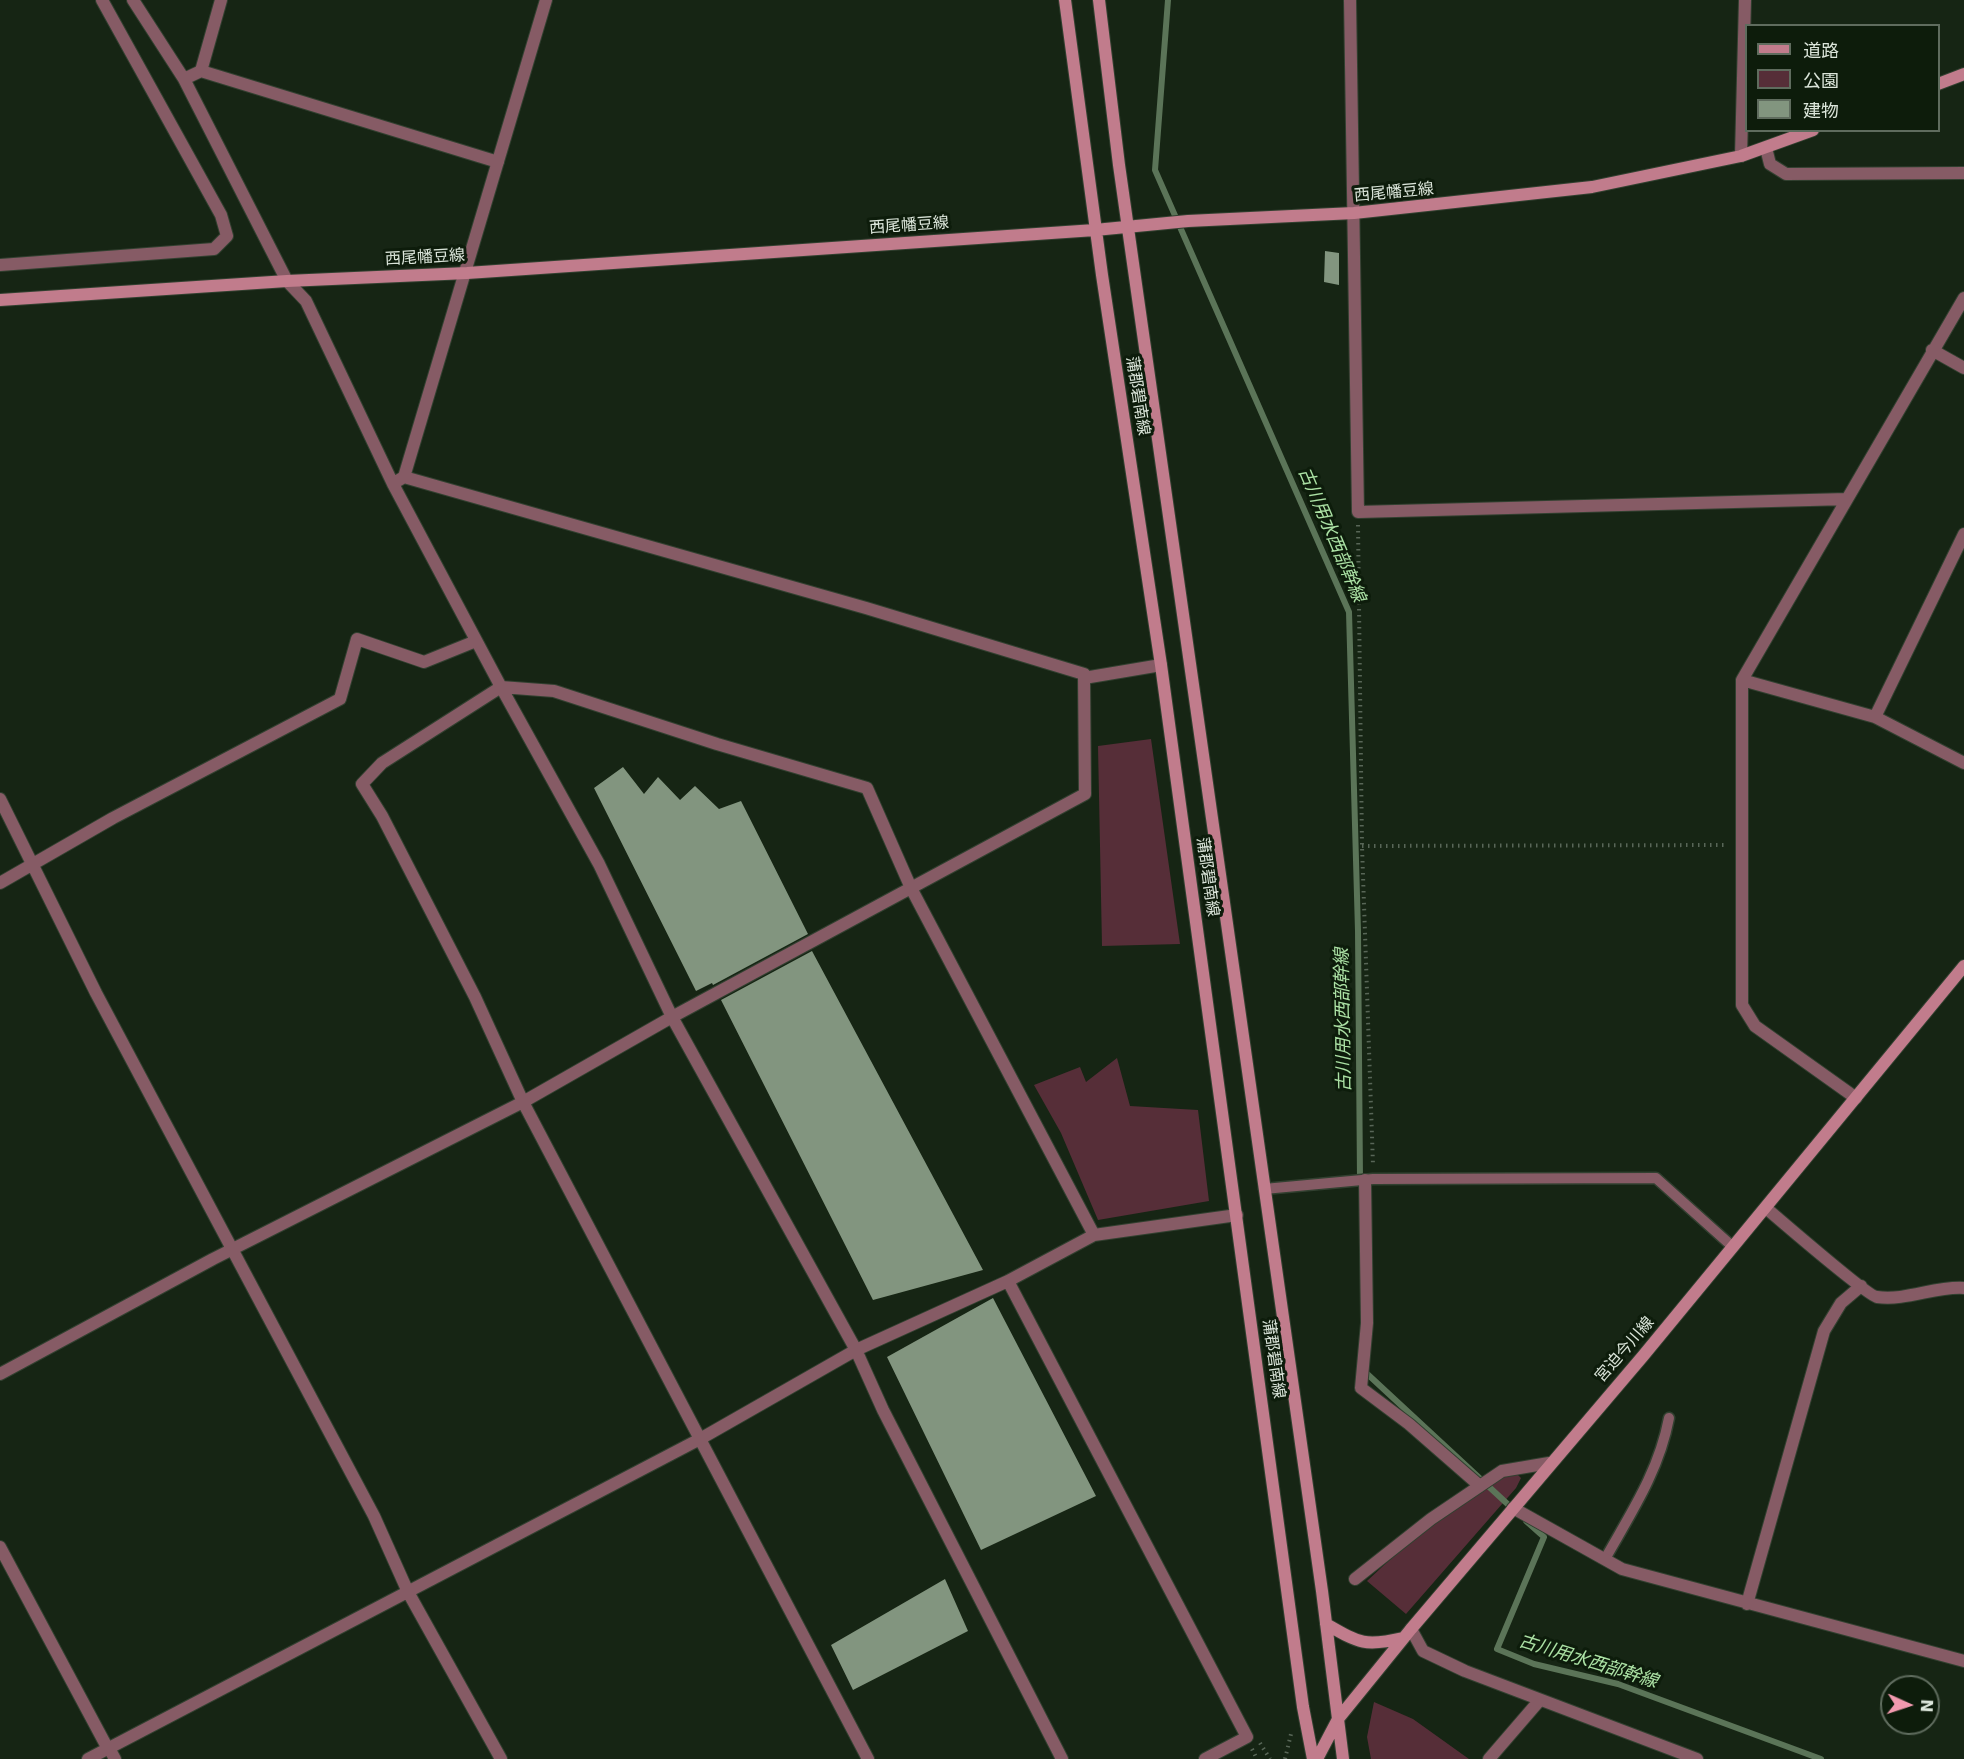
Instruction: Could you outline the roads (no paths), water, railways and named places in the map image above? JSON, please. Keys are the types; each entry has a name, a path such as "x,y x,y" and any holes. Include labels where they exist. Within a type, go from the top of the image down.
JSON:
{"main road":[{"name":"蒲郡碧南線","path":"1065,0 1095,230 1161,665 1302,1695 1315,1759"},
{"name":"蒲郡碧南線","path":"1099,0 1128,226 1326,1624 1343,1759"},
{"path":"1940,83 1964,74"},
{"name":"西尾幡豆線","path":"0,300 287,281 467,273 1095,230 1188,221 1354,213 1592,188 1741,156 1807,132"},
{"name":"宮迫今川線","path":"1315,1759 1338,1719 1407,1634 1766,1208 1964,966"},
{"path":"1326,1624 1356,1641 1377,1644 1407,1634"}],"street":[{"path":"0,265 214,249 227,236 221,215 102,0"},
{"path":"133,0 184,79 287,281 306,301 393,484 476,641 599,864 672,1017 856,1350 883,1410 1062,1759"},
{"path":"201,72 221,0"},
{"path":"393,484 404,477 467,273 546,0"},
{"path":"1350,0 1358,512 1847,498"},
{"path":"1741,156 1745,0"},
{"path":"184,79 201,72 498,162"},
{"path":"1766,148 1770,164 1786,174 1964,174"},
{"path":"1856,1098 1755,1026 1742,1005 1742,680 1964,298"},
{"path":"1932,350 1964,368"},
{"path":"0,1374 523,1102 672,1017 1085,794 1084,674 866,608 404,477"},
{"path":"1875,717 1964,534"},
{"path":"0,883 113,818 340,699 357,639 423,662 476,641"},
{"path":"1084,678 1161,665"},
{"path":"1742,680 1875,717 1964,763"},
{"path":"868,1759 523,1102 475,997 382,816 362,784 382,763 501,687 554,691 717,744 867,788 911,888 1094,1235"},
{"path":"0,799 31,865 374,1516 408,1592 501,1759"},
{"path":"1369,1179 1367,1323 1360,1388 1409,1424 1480,1486"},
{"path":"1766,1208 1874,1297 1902,1297 1947,1287 1964,1288"},
{"path":"88,1759 111,1752 408,1592 700,1439 856,1350 1008,1281 1094,1235 1237,1215"},
{"path":"1008,1281 1247,1737 1205,1759"},
{"path":"1747,1604 1824,1331 1841,1303 1861,1286"},
{"path":"1355,1579 1431,1519 1502,1471 1550,1463"},
{"path":"1513,1508 1622,1569 1964,1661"},
{"path":"0,1547 111,1752"},
{"path":"1407,1634 1423,1651 1539,1701 1696,1759"},
{"path":"1489,1759 1539,1701"}],"lane":[{"path":"1264,1189 1369,1179 1656,1178 1732,1247"},
{"path":"1605,1559 1652,1476 1664,1444 1669,1418"}],"waterway":[{"name":"古川用水西部幹線","path":"1168,0 1155,170 1349,612 1358,931 1360,1180"},
{"name":"古川用水西部幹線","path":"1363,1370 1514,1510"},
{"name":"古川用水西部幹線","path":"1526,1521 1544,1537 1497,1649 1534,1664 1618,1684 1821,1759"}]}
